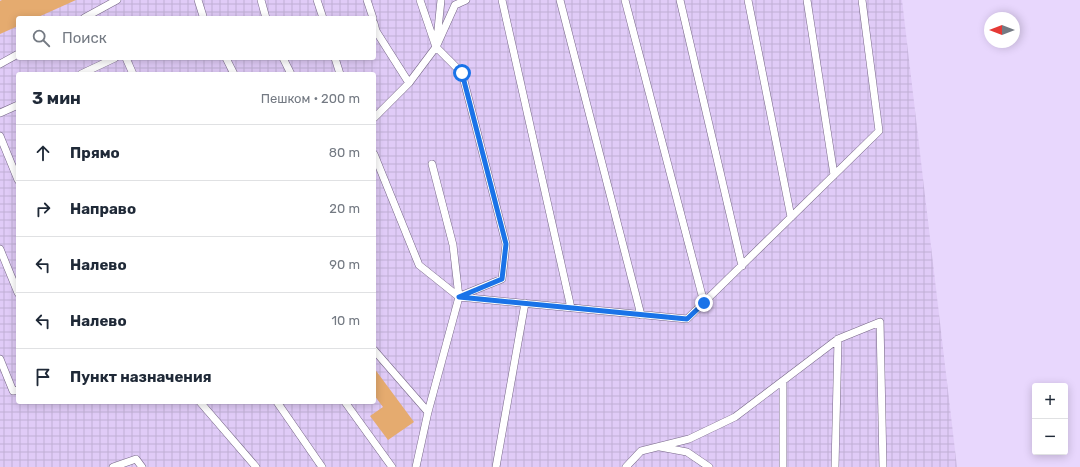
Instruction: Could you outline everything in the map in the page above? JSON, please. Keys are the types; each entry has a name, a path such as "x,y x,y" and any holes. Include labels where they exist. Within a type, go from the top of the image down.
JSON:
{"lane":[{"path":"88,16 117,0"},
{"path":"198,0 202,16"},
{"path":"261,0 265,16"},
{"path":"317,0 322,16"},
{"path":"367,0 372,16"},
{"path":"420,0 436,47 462,73 506,244 502,279 459,297"},
{"path":"436,47 441,0"},
{"path":"376,116 409,83 436,47 455,5 466,0"},
{"path":"502,0 571,308"},
{"path":"560,0 641,315"},
{"path":"625,0 704,303"},
{"path":"680,0 742,266"},
{"path":"748,0 791,217"},
{"path":"807,0 834,175"},
{"path":"376,159 419,265 459,297 687,319 879,131 862,0"},
{"path":"376,31 409,83"},
{"path":"0,64 16,55"},
{"path":"86,72 111,60"},
{"path":"127,60 133,72"},
{"path":"227,60 233,72"},
{"path":"284,60 290,72"},
{"path":"336,60 339,72"},
{"path":"0,113 16,106"},
{"path":"0,136 16,175"},
{"path":"416,467 428,412 459,297 453,245 432,164"},
{"path":"0,249 16,288"},
{"path":"496,467 525,303"},
{"path":"626,467 641,451 689,438 735,417 838,339 880,322 883,467"},
{"path":"835,467 838,339"},
{"path":"376,352 428,412"},
{"path":"0,359 13,391 16,390"},
{"path":"783,381 783,467"},
{"path":"202,404 256,467"},
{"path":"278,404 322,467"},
{"path":"346,404 392,467"},
{"path":"658,447 687,452 709,467"},
{"path":"113,467 136,459 142,467"}],"shaded area":[{"path":"0,0 902,0 957,467 0,467"}],"building":[{"path":"76,0 40,16 16,16 16,27 0,34 0,1"},
{"path":"376,371 414,422 388,440 370,416 383,407 376,398"}],"route":[{"path":"462,73 506,244 502,279 459,297 687,319 704,303"}]}
